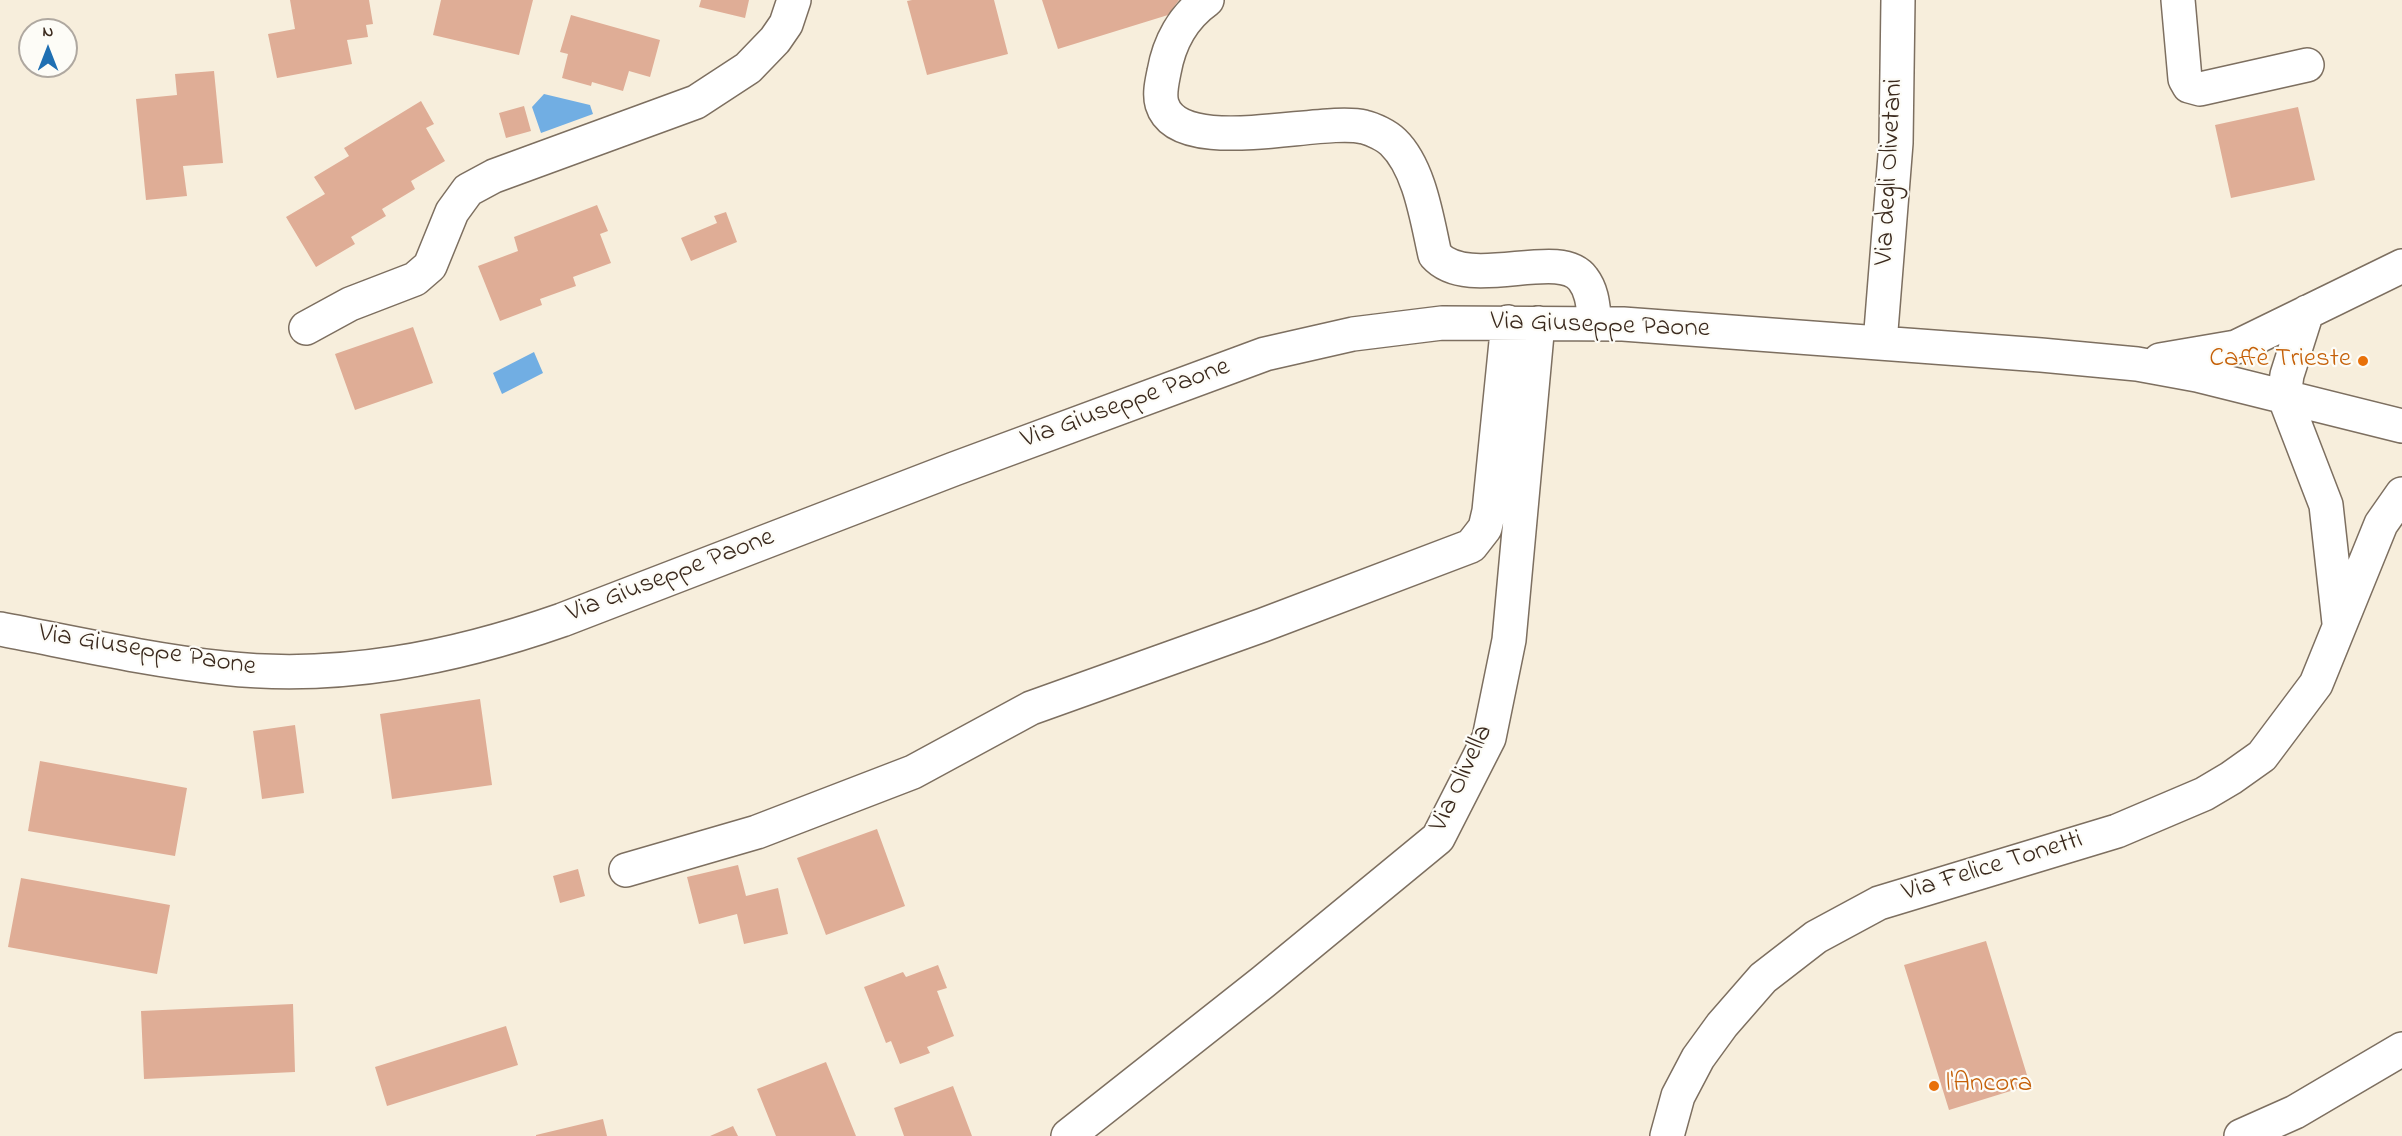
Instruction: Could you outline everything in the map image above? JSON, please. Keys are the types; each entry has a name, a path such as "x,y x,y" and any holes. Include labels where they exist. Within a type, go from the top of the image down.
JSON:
{"street":[{"path":"306,328 350,304 415,279 430,266 452,212 468,190 494,176 696,102 748,68 775,40 786,24 794,0"},
{"path":"1207,0 1191,12 1179,28 1165,64 1161,104 1167,114 1183,126 1214,134 1341,125 1365,127 1392,141 1413,169 1435,255 1443,264 1467,271 1548,267 1572,270 1582,277 1588,288 1595,323"},
{"name":"Via degli Olivetani","path":"1880,343 1896,143 1898,0"},
{"path":"2178,0 2185,79 2189,86 2200,89 2307,65"},
{"path":"2137,364 2236,347 2402,266"},
{"path":"2307,312 2287,375 2284,396 2326,505 2340,628"},
{"path":"626,870 779,823 913,771 1031,708 1263,625 1471,546 1485,528 1489,511 1523,322"},
{"name":"Via Olivella","path":"1068,1136 1263,982 1438,838 1489,738 1509,640 1523,322"},
{"name":"Via Giuseppe Paone","path":"0,629 225,669 329,670 388,665 448,655 505,640 562,620 954,469 1265,354 1353,334 1442,323 1595,323 2137,364 2197,375 2402,426"},
{"name":"Via Felice Tonetti","path":"1667,1136 1678,1096 1698,1058 1722,1025 1763,978 1816,936 1879,903 2117,831 2204,794 2262,756 2316,684 2381,524 2402,494"},
{"path":"2241,1136 2295,1112 2402,1049"}],"water":[{"path":"544,94 590,105 593,114 541,133 532,107"},
{"path":"534,352 543,373 502,394 493,373"}],"building":[{"path":"290,0 369,0 373,24 366,25 368,37 347,40 352,64 277,78 268,34 295,29"},
{"path":"441,0 533,0 519,55 433,35"},
{"path":"701,0 749,0 745,18 699,7"},
{"path":"994,0 1008,54 927,75 907,1"},
{"path":"1042,0 1179,0 1168,15 1058,49"},
{"path":"571,15 660,40 650,77 629,71 623,91 592,82 591,86 562,78 568,54 560,52"},
{"path":"214,71 223,163 183,166 187,196 146,200 136,99 177,95 175,74"},
{"path":"421,101 434,124 426,128 445,161 411,181 415,189 382,209 386,216 351,237 355,244 316,267 286,217 325,194 314,177 349,156 344,148"},
{"path":"524,106 531,131 506,138 499,113"},
{"path":"2298,107 2315,180 2231,198 2215,125"},
{"path":"597,205 608,231 600,234 611,263 573,277 576,286 540,299 542,305 500,321 478,266 518,251 514,237"},
{"path":"726,212 737,242 691,261 681,238 717,223 714,216"},
{"path":"413,327 433,383 355,410 335,354"},
{"path":"480,699 492,785 392,799 380,714"},
{"path":"295,725 304,793 262,799 253,731"},
{"path":"40,761 187,788 175,856 28,831"},
{"path":"877,829 905,906 826,935 797,858"},
{"path":"738,865 746,896 778,888 788,934 744,944 737,914 699,924 687,877"},
{"path":"578,869 585,896 560,903 553,876"},
{"path":"21,878 170,905 157,974 8,947"},
{"path":"1986,941 2030,1085 1949,1110 1904,965"},
{"path":"938,965 947,988 937,991 954,1036 927,1047 930,1053 900,1064 891,1041 886,1043 864,987 903,972 906,977"},
{"path":"293,1004 295,1072 144,1079 141,1011"},
{"path":"506,1026 518,1065 387,1106 375,1067"},
{"path":"826,1062 856,1136 776,1136 757,1089"},
{"path":"953,1086 972,1136 904,1136 894,1108"},
{"path":"603,1119 607,1136 536,1136 536,1135"},
{"path":"733,1126 738,1136 710,1136"}],"place":[{"name":"Caffè Trieste","path":"2363,361"},
{"name":"l'Ancora","path":"1934,1086"}]}
